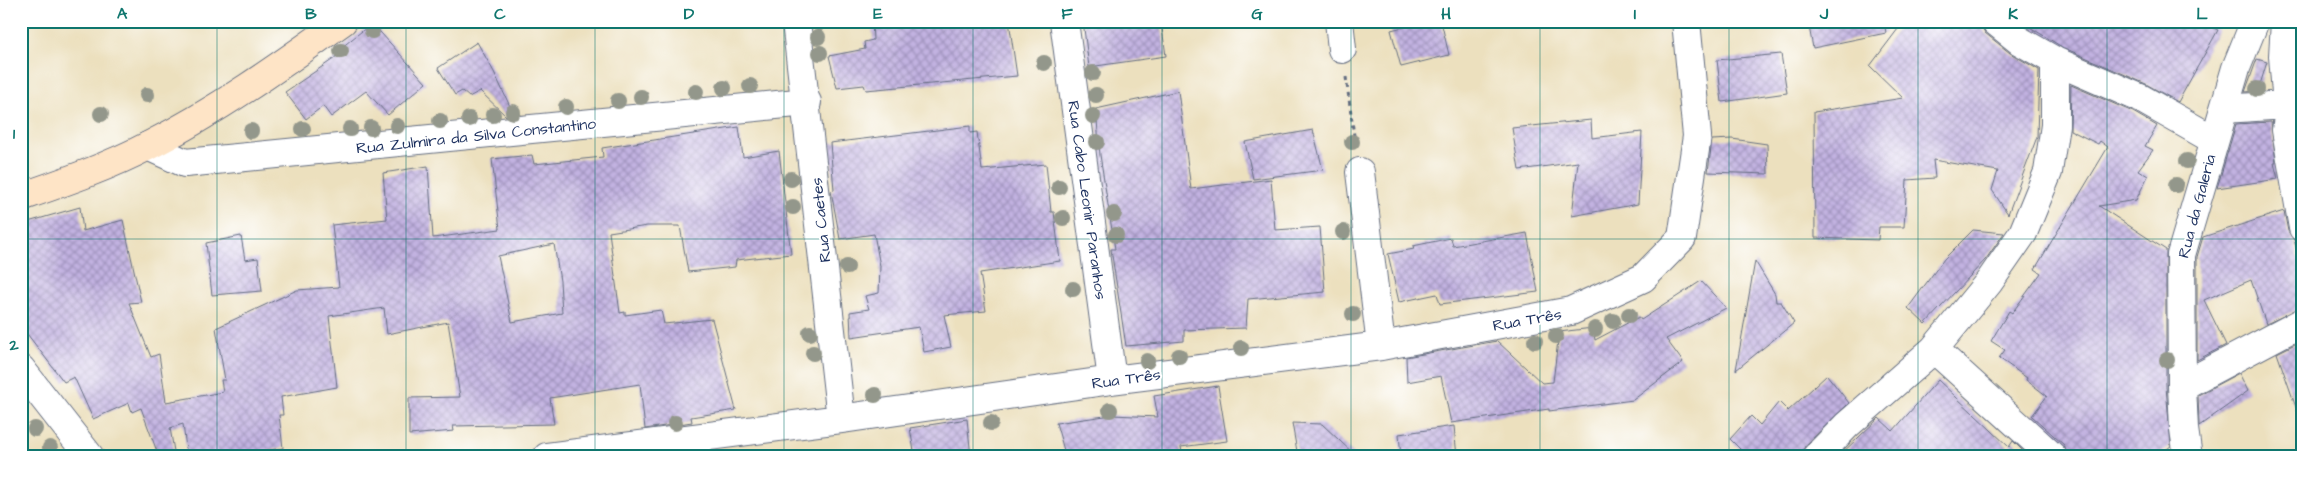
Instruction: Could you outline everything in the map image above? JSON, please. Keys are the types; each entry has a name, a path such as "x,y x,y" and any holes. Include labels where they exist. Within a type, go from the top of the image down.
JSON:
{"main road":[{"path":"21,197 75,179 148,146 249,88 344,21"}],"street":[{"name":"Rua Caetes","path":"796,21 807,102 841,419"},
{"name":"Rua Cabo Leonir Paranhos","path":"1064,21 1112,380"},
{"path":"1339,21 1342,49"},
{"name":"Rua Três","path":"547,457 841,419 1112,380 1381,346 1571,311 1643,278 1682,238 1697,136 1686,21"},
{"path":"1995,21 2020,41 2055,61 2140,98 2214,140"},
{"name":"Rua da Galeria","path":"2188,457 2184,429 2182,386 2181,255 2236,68 2255,21"},
{"path":"2285,21 2286,105 2288,118 2286,130 2303,228"},
{"path":"1816,457 1847,425 1934,349 1989,282 2023,233 2048,172 2055,125 2055,61"},
{"name":"Rua Zulmira da Silva Constantino","path":"148,146 185,163 807,102"},
{"path":"2224,109 2286,105"},
{"path":"1360,172 1381,346"},
{"path":"2182,386 2303,322"},
{"path":"1934,349 2053,457"},
{"path":"21,369 90,457"}],"path":[{"path":"1342,49 1360,172"}],"building":[{"path":"872,21 1009,21 1017,76 866,90 864,85 837,88 829,56 865,49 864,42 873,40"},
{"path":"1083,21 1161,21 1166,56 1089,67"},
{"path":"1428,21 1441,21 1449,55 1401,67 1391,30"},
{"path":"1808,21 1884,21 1886,33 1813,48"},
{"path":"1904,21 1980,21 1985,33 2010,53 2039,70 2037,137 2008,214 1992,190 1998,171 1933,160 1935,178 1907,180 1904,227 1879,227 1878,240 1815,238 1814,112 1903,98 1870,66"},
{"path":"2020,21 2198,21 2218,30 2178,102 2146,84 2062,47"},
{"path":"372,23 426,83 388,115 366,91 331,117 323,106 306,119 285,92 335,58 336,52"},
{"path":"477,42 494,72 514,115 506,116 480,91 469,97 462,91 455,95 438,68"},
{"path":"1781,54 1787,93 1722,102 1717,60"},
{"path":"2257,59 2267,62 2258,91 2245,92"},
{"path":"2071,85 2133,112 2157,126 2145,146 2153,150 2138,170 2148,176 2136,200 2099,206 2166,250 2166,387 2171,446 2156,457 2068,457 2064,445 2032,416 2047,396 2026,380 2027,378 1999,358 2005,350 1991,341 2009,311 2012,313 2041,273 2035,269 2108,147 2100,141 2098,144 2070,130"},
{"path":"1178,91 1191,189 1271,179 1275,230 1320,227 1325,292 1248,299 1246,328 1184,330 1184,341 1126,346 1111,249 1115,249 1100,155 1096,109"},
{"path":"1591,120 1592,138 1642,132 1638,204 1572,216 1578,162 1519,170 1512,128"},
{"path":"2271,122 2276,163 2274,163 2278,179 2217,188 2236,124"},
{"path":"970,126 970,133 977,132 982,170 1046,164 1051,212 1054,212 1060,261 980,273 986,311 944,315 951,347 924,352 919,327 851,337 850,312 869,309 865,296 879,293 880,266 874,234 840,239 831,191 834,190 830,143"},
{"path":"739,127 743,157 779,151 791,254 736,260 735,267 688,272 680,226 647,226 609,232 620,313 625,312 625,315 661,310 664,324 712,319 736,410 691,417 692,422 645,429 640,384 550,398 554,424 453,426 454,431 409,435 409,398 460,397 448,322 387,334 384,308 329,316 337,387 281,397 283,415 279,415 283,448 233,455 233,452 187,457 183,424 170,428 175,457 159,457 141,408 132,412 129,403 93,419 74,377 64,382 21,326 21,224 80,207 83,231 123,220 141,302 129,303 151,357 159,354 166,402 223,392 221,380 225,380 216,328 297,290 339,287 332,225 387,219 383,173 428,166 433,238 500,229 492,159 532,155 534,164 603,157 602,148","holes":["554,244 560,281 562,313 512,322 498,256"]},
{"path":"1313,130 1323,170 1253,179 1245,142"},
{"path":"1732,139 1767,144 1768,174 1708,172 1712,140"},
{"path":"2284,211 2288,231 2294,240 2303,273 2303,307 2266,324 2251,280 2204,300 2226,345 2197,360 2197,257 2203,237"},
{"path":"1973,230 2004,233 1986,259 1925,324 1908,308 1944,259"},
{"path":"1527,233 1538,292 1440,304 1437,294 1399,302 1388,254 1414,249 1413,246 1451,238 1453,246"},
{"path":"241,236 245,260 258,258 262,291 212,295 206,243"},
{"path":"1755,261 1775,294 1776,302 1781,302 1794,323 1736,370"},
{"path":"1701,281 1726,308 1666,339 1683,362 1633,400 1549,411 1549,409 1451,423 1441,376 1407,382 1406,357 1497,341 1542,383 1553,382 1559,332 1593,328 1595,340 1639,317 1641,320"},
{"path":"2303,340 2303,415 2299,416 2277,353"},
{"path":"2239,373 2248,391 2199,426 2198,395"},
{"path":"1827,375 1849,403 1805,446 1801,457 1748,457 1730,439 1751,416 1760,425 1779,402 1788,411"},
{"path":"1938,380 2009,447 2013,441 2029,457 1838,457 1879,418 1893,431"},
{"path":"1218,386 1227,441 1181,447 1183,457 1066,457 1056,423 1112,415 1158,417 1154,396"},
{"path":"967,419 971,457 915,457 910,428"},
{"path":"1292,423 1322,424 1357,457 1298,457"},
{"path":"1454,426 1457,457 1401,457 1399,434"}]}
